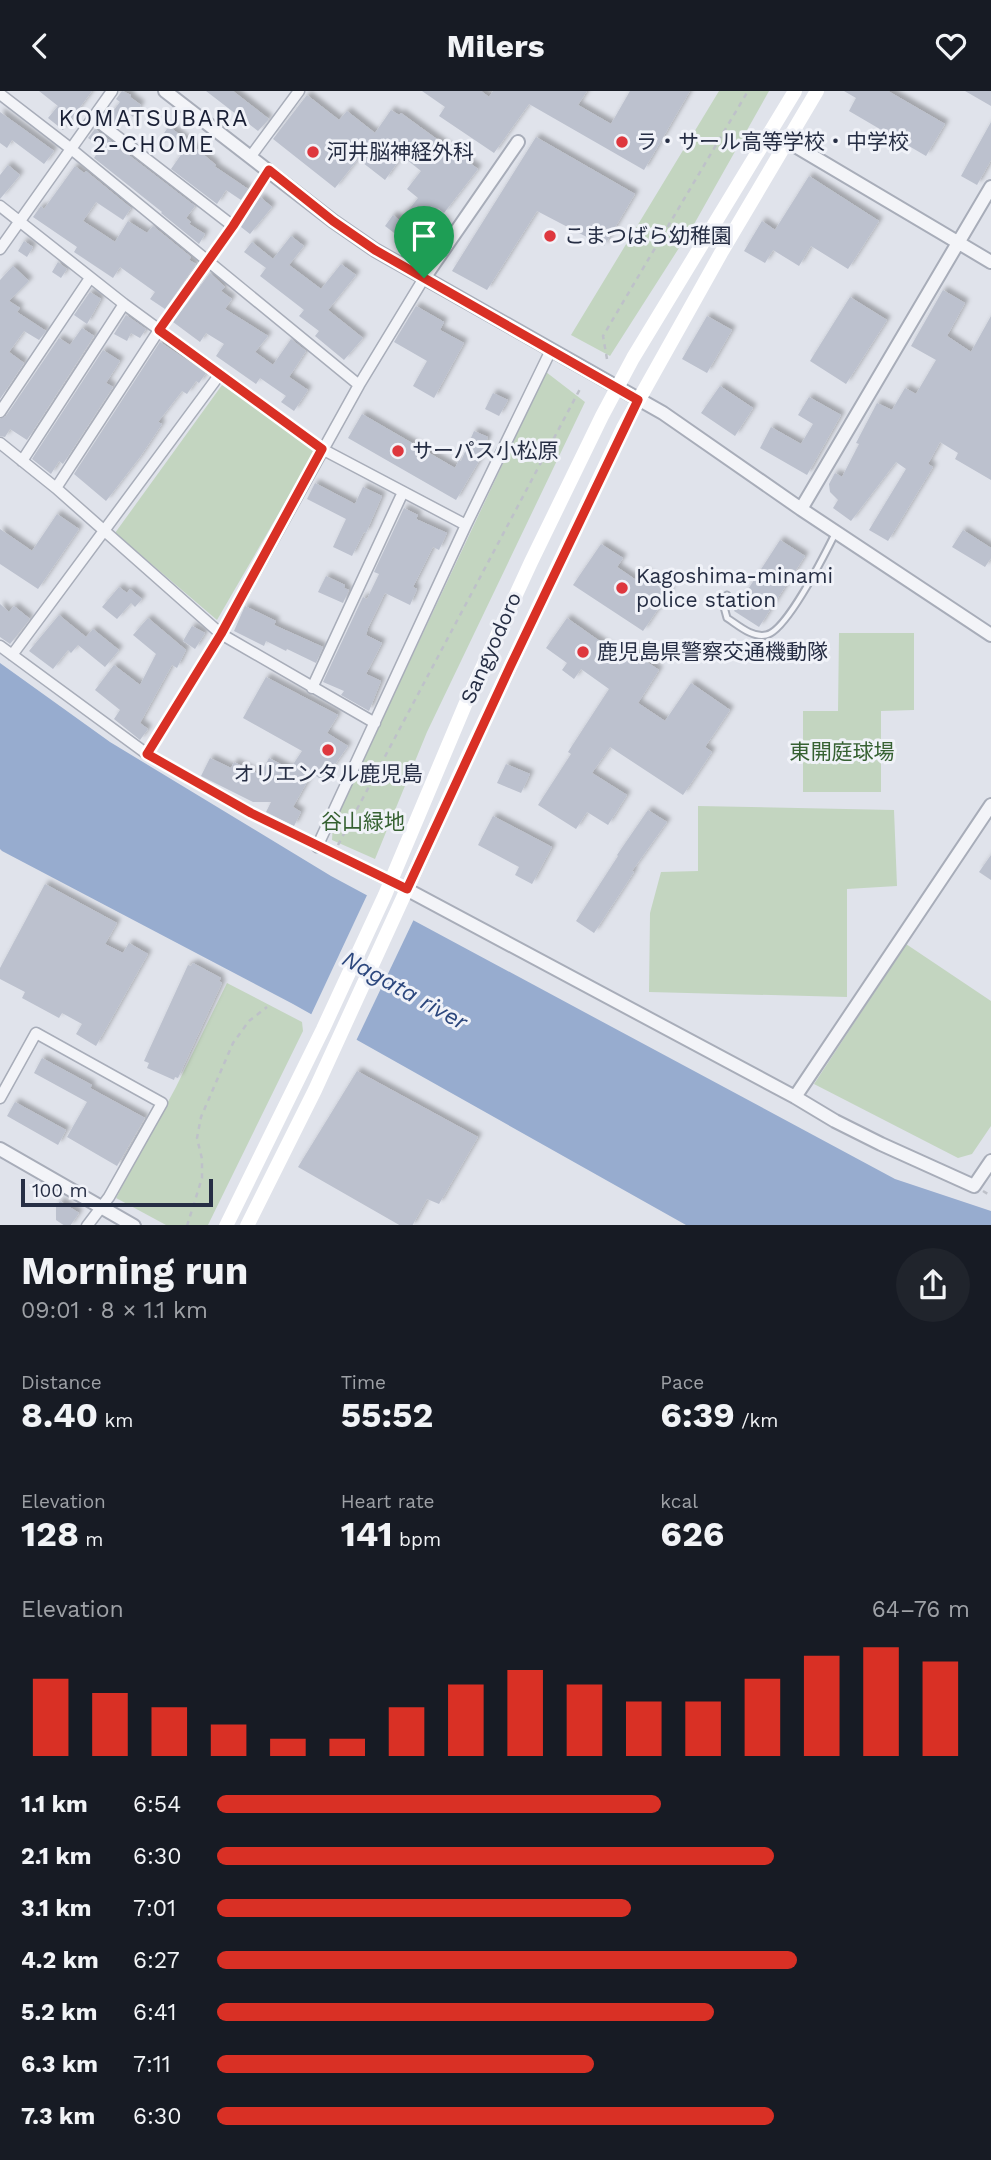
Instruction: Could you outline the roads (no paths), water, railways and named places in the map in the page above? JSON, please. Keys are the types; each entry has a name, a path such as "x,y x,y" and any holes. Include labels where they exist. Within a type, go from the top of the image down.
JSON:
{"main road":[{"name":"Sangyodoro","path":"226,1225 323,1029 388,888 465,705 531,562 617,388 795,91"},
{"name":"Sangyodoro","path":"247,1225 340,1038 541,599 638,400 817,91"}],"street":[{"path":"0,249 69,148 112,91"},
{"path":"164,91 333,221 424,278 663,413 801,509 991,634"},
{"path":"251,156 299,91"},
{"path":"0,94 359,385"},
{"path":"92,117 233,226"},
{"path":"787,141 991,262"},
{"path":"147,754 221,634 359,385 424,278 518,142"},
{"path":"56,488 159,330 269,170"},
{"path":"801,509 991,187"},
{"path":"0,206 124,304 322,449 466,525"},
{"path":"0,412 90,278"},
{"path":"22,461 124,304"},
{"path":"317,847 466,525 551,350"},
{"path":"12,655 220,374"},
{"path":"0,443 56,488 221,634 375,723"},
{"path":"312,688 403,492"},
{"path":"0,646 147,754 388,888 407,889 881,1144 974,1186 991,1161"},
{"path":"795,1097 991,805"},
{"path":"0,1098 36,1033 162,1103 109,1197 88,1225"},
{"path":"0,1149 132,1225"}],"lane":[{"path":"727,596 724,607 727,618 754,635 768,636 780,628 818,568 836,531"}],"water":[{"name":"Nagata river","path":"0,663 110,742 331,876 895,1179 991,1211 991,1225 686,1225 293,1004 2,851"}],"place":[{"name":"ラ・サール高等学校・中学校","path":"622,142"},
{"name":"河井脳神経外科","path":"313,152"},
{"name":"こまつばら幼稚園","path":"550,236"},
{"name":"サーパス小松原","path":"398,451"},
{"name":"Kagoshima-minami police station","path":"622,588"},
{"name":"鹿児島県警察交通機動隊","path":"583,652"},
{"name":"オリエンタル鹿児島","path":"328,750"}],"district":[{"name":"KOMATSUBARA 2-CHOME","path":"154,131"}],"park label":[{"name":"東開庭球場","path":"842,752"},
{"name":"谷山緑地","path":"363,822"}]}
